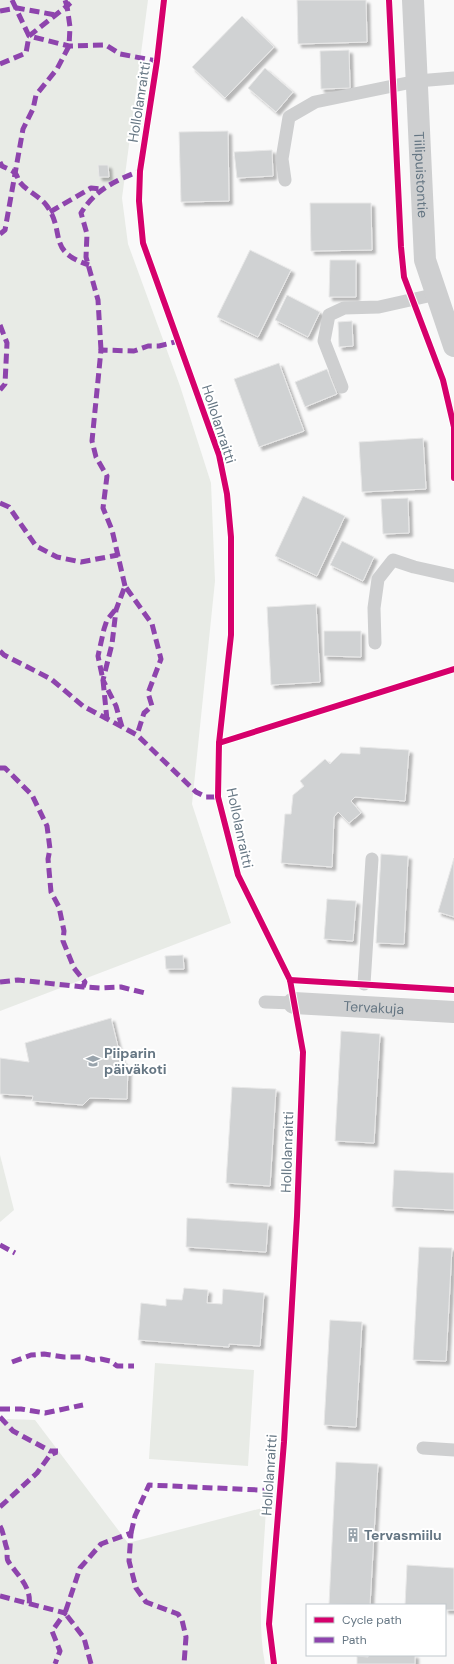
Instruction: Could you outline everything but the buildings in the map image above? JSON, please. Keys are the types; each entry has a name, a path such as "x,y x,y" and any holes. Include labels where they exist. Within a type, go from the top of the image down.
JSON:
{"street":[{"name":"Tiilipuistontie","path":"413,0 425,260 437,294 449,313 454,346"},
{"name":"Tervakuja","path":"294,1003 454,1012"}],"lane":[{"path":"285,180 282,159 289,117 316,102 416,81 454,78"},
{"path":"342,387 324,341 329,315 344,308 379,307 437,294"},
{"path":"375,643 374,608 378,579 393,560 414,567 454,576"},
{"path":"364,984 372,859"},
{"path":"266,1002 294,1003"},
{"path":"423,1448 454,1450"}],"shaded area":[{"path":"0,0 148,0 122,198 128,244 180,386 211,483 215,581 192,804 231,923 0,1011"},
{"path":"0,1155 14,1210 0,1222"},
{"path":"155,1363 254,1370 248,1466 149,1459"},
{"path":"8,1419 35,1420 128,1543 266,1507 261,1607 262,1646 265,1664 0,1664 0,1422"}],"marked path":[{"path":"12,0 29,36 69,46 106,45 120,54 157,61"},
{"path":"0,64 26,53 29,36 67,6 65,0"},
{"path":"0,234 5,230 23,129 33,109 36,95 57,69 69,46 70,27 67,6 74,0"},
{"path":"0,11 17,8 56,15"},
{"path":"0,162 2,166 15,173 22,185 41,199 47,206 56,225 59,240 67,254 76,260 89,265"},
{"path":"101,350 98,300 86,257 87,234 81,213 99,192 114,182 140,171"},
{"path":"50,212 91,188 102,189"},
{"path":"0,325 7,343 5,384 0,390"},
{"path":"125,586 112,530 103,508 107,476 96,457 92,441 101,350 134,351 148,346 159,346 179,341"},
{"path":"0,503 9,507 36,546 57,557 81,562 118,555"},
{"path":"122,727 116,706 103,680 112,644 116,610 125,586 152,624 161,659 148,693 152,706 144,713 137,735"},
{"path":"107,720 103,680 98,656 107,620 115,610"},
{"path":"0,651 4,655 51,679 83,706 137,735 196,792 206,797 218,797"},
{"path":"0,768 5,768 32,795 47,826 50,849 48,859 51,892 59,907 64,931 63,941 74,968 85,982 83,987"},
{"path":"0,982 18,980 83,987 121,987 145,993"},
{"path":"0,1245 15,1253"},
{"path":"12,1362 31,1355 44,1354 64,1357 82,1357 93,1360 101,1359 110,1361 117,1366 134,1366"},
{"path":"0,1409 21,1409 45,1413 83,1405"},
{"path":"0,1417 13,1431 50,1451 58,1451"},
{"path":"0,1507 37,1473 50,1455 57,1452"},
{"path":"131,1533 135,1516 149,1485 281,1491"},
{"path":"0,1526 7,1549 7,1560 26,1587 29,1605"},
{"path":"91,1664 84,1638 65,1613 80,1568 101,1544 131,1533 129,1561 136,1588 146,1602 178,1614 182,1620 186,1637 184,1664"},
{"path":"0,1596 65,1613 52,1631 60,1651 55,1664"}],"cycle path":[{"name":"Hollolanraitti","path":"164,0 157,61 140,171 139,201 143,243 219,455 227,494 231,537 231,635 219,743 218,797 238,875 290,980 303,1052 297,1216 284,1442 269,1624 274,1664"},
{"path":"389,0 401,247 404,277 443,380 454,427 454,478"},
{"path":"219,743 454,669"},
{"path":"290,980 454,990"}],"place":[{"name":"Piiparin päiväkoti","path":"93,1061"},
{"name":"Tervasmiilu","path":"353,1535"}]}
